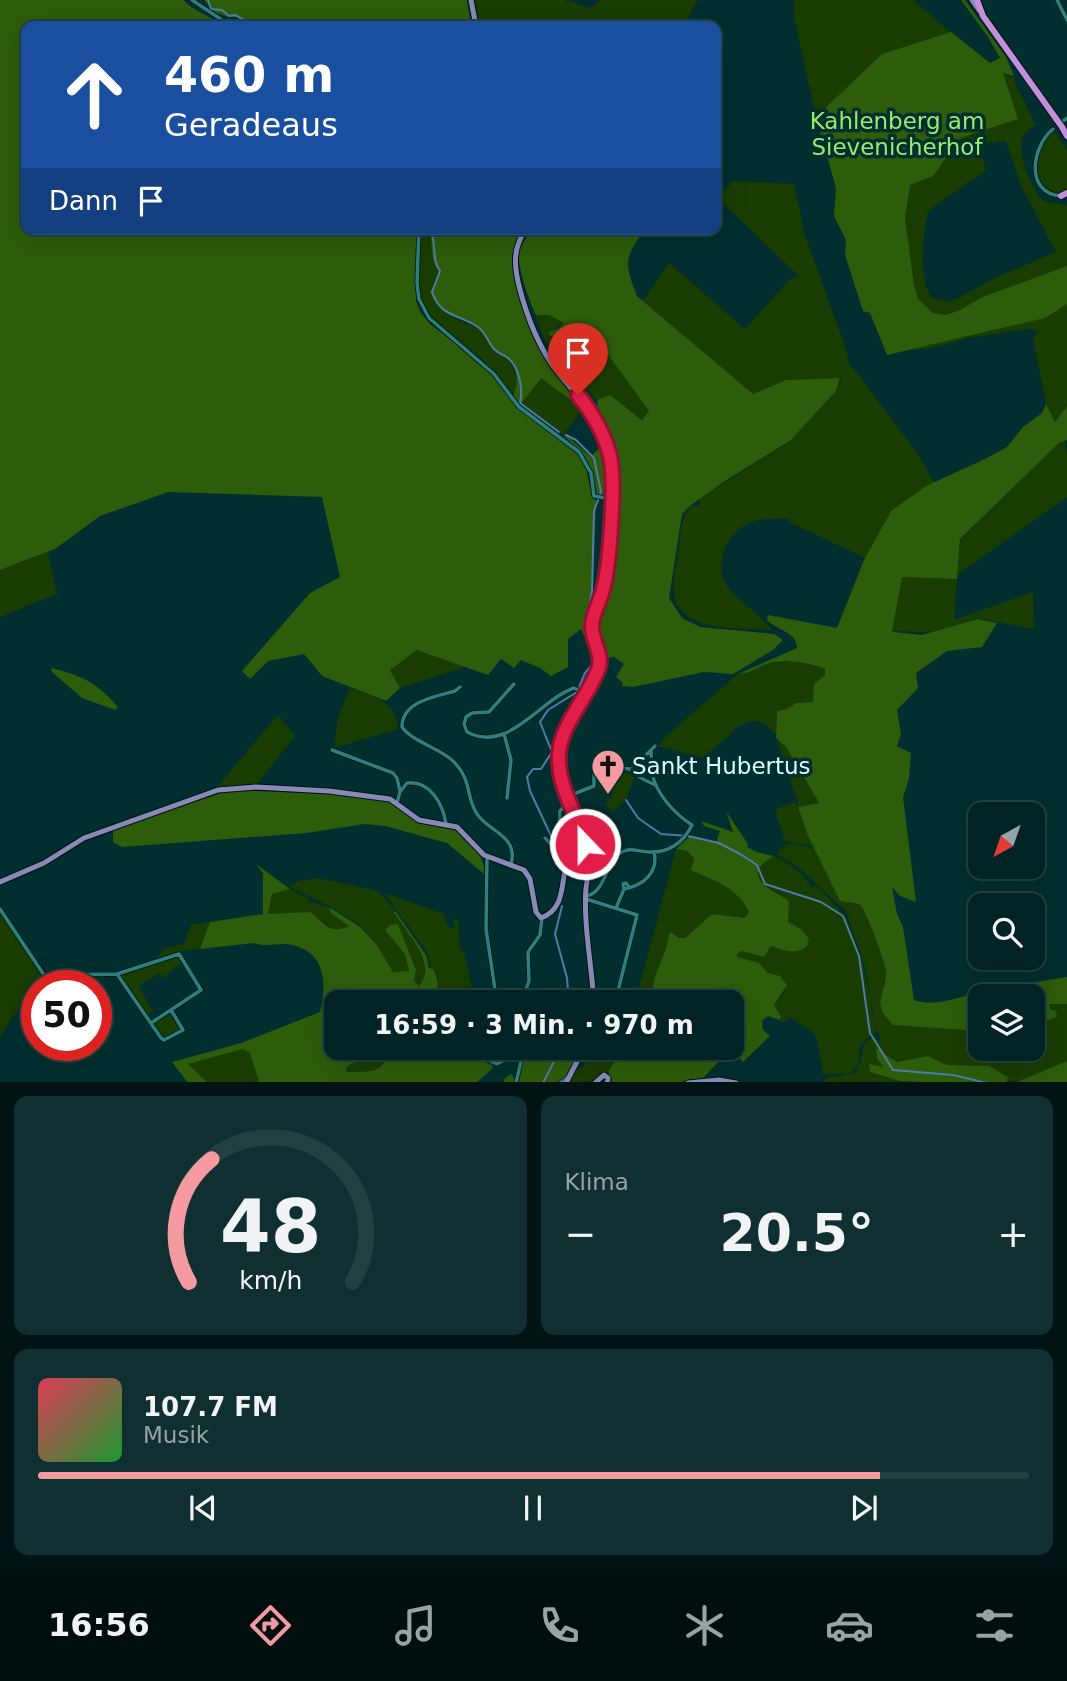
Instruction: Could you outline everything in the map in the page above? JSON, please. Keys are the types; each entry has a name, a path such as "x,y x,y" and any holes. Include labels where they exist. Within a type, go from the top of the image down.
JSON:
{"highway":[{"path":"974,0 983,16 1062,121 1067,136"}],"main road":[{"path":"471,0 475,21"},
{"path":"0,882 44,863 84,838 226,789 256,787 359,794 390,799 416,818 462,830 487,857 519,867 528,875 536,910 542,918 548,915 562,896 565,867 570,853 582,841 583,835 565,803 560,777 559,746 564,731 600,664 592,623 604,582 612,466 608,449 591,412 538,342 523,302 514,257 522,235"},
{"path":"582,841 587,846 589,860 586,897 593,990"},
{"path":"568,1080 578,1060"},
{"path":"596,1082 604,1075 608,1077 607,1082"},
{"path":"696,1082 728,1082"}],"street":[{"path":"192,0 224,21"},
{"path":"1057,0 1067,20"},
{"path":"1053,129 1046,135 1036,155 1035,172 1043,189 1052,195 1065,195"},
{"path":"419,235 417,283 419,299 429,318 495,374 519,407 579,452 589,467 593,493 598,498 611,499"},
{"path":"514,684 491,710 471,714 464,723 466,730 472,734 488,736 504,734 525,723 554,697 572,689 586,694"},
{"path":"460,687 412,706 403,717 402,729 446,756 457,766 468,784 478,816 508,841 513,854 511,864"},
{"path":"504,734 511,757 507,797"},
{"path":"631,770 638,766 655,746"},
{"path":"332,750 393,773 400,791 397,803"},
{"path":"586,897 597,891 609,866 620,853 630,849 654,852 677,845 692,825 673,810 656,785 651,751"},
{"path":"570,853 558,838 565,803 594,786 594,767 599,760 631,770 656,785"},
{"path":"647,782 653,779"},
{"path":"400,791 410,782 428,788 438,801 446,824"},
{"path":"545,838 554,847 564,848"},
{"path":"616,908 624,890 641,884 648,877 655,860 654,852"},
{"path":"487,857 486,929 495,990"},
{"path":"586,897 638,915 618,990"},
{"path":"0,909 44,975 117,974 179,954 201,990 150,1023"},
{"path":"526,990 529,983 528,952 540,934 542,918"},
{"path":"117,974 164,1040 183,1030 171,1010"},
{"path":"488,1060 497,1064 504,1060"},
{"path":"516,1082 521,1060"}],"green space":[{"path":"0,0 183,0 216,21 21,21 21,235 417,235 416,301 421,313 431,325 491,372 519,409 585,463 592,497 596,500 592,608 585,626 599,660 595,661 581,629 568,639 568,667 551,676 521,660 514,668 501,659 488,675 417,650 390,670 400,688 386,701 322,676 304,654 268,661 250,679 242,671 310,593 340,577 322,497 168,492 100,516 55,549 0,570"},
{"path":"204,0 467,0 470,21 244,21 216,13"},
{"path":"471,0 565,0 590,8 600,0 698,0 686,21 475,21"},
{"name":"Kahlenberg am Sievenicherhof","path":"794,0 913,0 977,55 950,32 973,54 1011,78 1014,77 1036,125 1025,133 1021,143 1023,161 1030,180 1044,201 1067,205 1067,406 1055,422 1046,404 1033,338 1038,331 1029,329 968,338 932,348 892,352 839,214 834,175 818,115 816,117 794,17","holes":["1006,141 1021,186 1056,252 997,277 948,302 932,298 923,269 923,243 928,211 986,170 979,144"]},
{"name":"Kahlenberg am Sievenicherhof","path":"961,0 965,0 1006,57 1013,76 1003,73 1018,119 960,138 933,176 910,185 905,218 918,299 933,313 946,315 983,297 1067,266 1067,304 1045,318 887,355 870,313 863,311 845,255 846,240 834,216 836,188 816,117 882,54 951,32 990,63 1000,58"},
{"path":"1054,130 1067,150 1067,191 1059,193 1052,192 1042,183 1037,169 1039,151"},
{"path":"732,181 794,184 804,232 848,355 847,360 918,454 934,482 891,511 865,558 787,521 789,518 757,520 735,533 724,550 724,580 729,589 763,619 771,630 713,626 687,616 678,607 674,594 674,575 682,523 692,506 700,505 699,499 791,440 836,391 844,371 840,378 786,380 753,394 643,301 669,263 745,329 789,280 798,276 721,201 721,196"},
{"path":"421,235 430,235 439,271 433,285 441,309 459,321 478,328 485,334 494,350 510,361 518,380 513,397 482,359 428,315 418,292"},
{"path":"430,235 522,235 513,251 512,264 517,292 533,337 550,366 584,407 600,437 609,460 609,495 597,494 586,461 563,435 591,457 601,446 581,412 583,409 541,378 521,404 513,397 517,378 509,360 495,351 478,328 445,312 435,301 431,293 439,271 434,261"},
{"path":"528,235 641,235 628,261 637,296 753,394 786,380 840,378 836,391 791,440 725,481 682,514 669,598 682,618 700,627 774,634 783,640 773,650 733,674 704,672 633,687 622,686 623,683 616,677 624,664 614,657 602,659 599,649 606,647 600,628 595,627 603,604 611,550 616,461 590,404 555,364 556,360 598,406 597,400 610,395 642,420 649,411 609,356 587,343 570,340 568,333 563,336 550,336 549,332 564,323 549,315 536,315 520,267 519,254"},
{"path":"536,315 549,315 564,323 550,332 569,333 570,340 587,343 609,356 649,411 643,420 610,395 597,400 552,351"},
{"path":"541,377 583,409 563,435 521,404"},
{"path":"1046,404 1055,422 1067,406 1067,440 1059,443 960,539 957,579 902,577 892,632 922,635 977,619 997,623 982,647 947,651 916,673 918,688 897,710 901,734 897,746 911,753 909,779 903,797 916,902 900,896 892,887 897,914 903,927 914,1000 933,1003 968,996 968,1030 893,1025 882,1011 880,1000 886,974 872,929 859,904 840,901 808,836 798,807 819,803 786,747 776,738 777,711 796,703 813,702 814,684 825,675 825,669 787,661 738,674 797,648 794,638 771,624 767,620 768,615 837,628 864,560 891,511 926,486 1007,447 1023,427 1042,413"},
{"path":"1064,441 1067,453 1067,497 957,575 960,540"},
{"path":"48,552 57,594 0,617 0,570"},
{"path":"902,576 957,579 954,620 1033,592 1034,629 977,618 933,632 892,631"},
{"path":"417,650 468,666 400,688 390,670"},
{"path":"797,661 825,669 825,674 815,684 813,702 796,703 776,721 776,735 760,722 752,721 735,728 703,758 658,746 738,674 767,664"},
{"path":"51,668 88,681 103,691 118,707 115,710 82,698 52,672"},
{"path":"350,688 375,697 389,706 394,712 398,729 334,748 338,717"},
{"path":"278,715 295,736 256,785 215,789"},
{"path":"777,739 786,747 819,804 799,807"},
{"path":"601,760 635,777 625,800 613,812 605,805 614,793 609,788 603,792 596,777 597,761"},
{"path":"230,790 359,795 385,800 395,804 411,817 459,830 481,857 484,874 447,843 385,826 364,824 307,833 122,847 113,842 113,830"},
{"path":"795,802 813,846 783,841 776,809"},
{"path":"726,811 748,844 747,847 773,856 759,868 759,879 789,901 788,922 801,929 809,939 807,946 799,951 771,946 764,957 741,951 737,955 759,963 768,973 780,976 787,985 774,1005 781,1016 780,1020 768,1016 762,1021 763,1030 770,1036 743,1062 744,990 652,990 670,932 679,938 685,938 712,914 745,918 749,912 738,896 691,870 694,858 687,851 676,849 690,836 716,843 720,831 704,826 701,821 733,832"},
{"path":"789,843 814,848 840,901 856,903 862,907 878,941 887,973 883,985 893,1024 968,1030 968,1061 1045,1061 1045,1022 1057,1017 1048,1004 1067,1004 1067,1061 1030,1077 1007,1082 1008,1077 989,1066 947,1065 928,1056 897,1062 886,1055 901,1081 922,1082 823,1082 827,1078 855,1073 865,1043 875,1037 881,1043 872,1011 866,970 846,911 797,866 776,854"},
{"path":"676,849 687,851 694,858 691,870 738,896 749,912 745,918 712,914 685,938 670,933 653,990 638,990"},
{"path":"773,856 795,869 811,888 819,888 846,917 862,960 877,1031 860,1045 858,1065 849,1074 823,1074 817,1038 813,1032 790,1018 781,1023 781,1016 774,1005 785,991 776,975 768,974 737,957 741,951 759,956 771,946 780,950 802,950 790,927 782,897 758,877 760,866"},
{"path":"256,864 290,889 272,894 268,914 310,912 332,928 349,926 331,913 329,907 360,927 377,945 393,972 409,971 405,954 385,930 390,925 398,924 416,970 414,981 419,986 424,977 423,958 396,912 426,955 429,968 433,969 437,978 436,990 324,990 324,1060 361,1060 347,1066 346,1072 375,1070 385,1060 482,1060 493,1068 477,1082 259,1082 250,1053 243,1049 188,1064 207,1082 187,1082 172,1062 241,1043 320,1012 322,1002 321,971 312,955 287,944 254,943 200,949 210,922 263,914 263,873"},
{"path":"318,878 378,891 398,914 394,913 423,958 424,977 419,986 414,981 416,969 401,932 385,930 405,954 409,971 393,972 377,944 359,925 333,908 288,886"},
{"path":"290,889 308,898 308,901 329,907 350,926 333,929 320,920 309,917 268,914 272,894"},
{"path":"384,893 444,914 447,925 452,928 455,927 453,920 449,918 458,920 460,948 464,952 473,990 435,990 438,977 431,968 427,952"},
{"path":"0,910 39,970 21,970 21,1006 0,1036"},
{"path":"210,922 200,949 187,950 160,959 159,955 165,948 184,944 191,925"},
{"path":"178,957 182,962 162,979 159,973 138,986 153,1011 146,1015 120,976"},
{"path":"1067,977 1067,1004 1049,1004 1050,1009 1056,1011 1057,1017 1045,1022 1045,984 1025,984"},
{"path":"171,1013 181,1028 165,1038 154,1024"},
{"path":"880,1048 897,1062 928,1056 947,1065 989,1066 1008,1077 1007,1082 901,1081 870,1072 869,1064 883,1067 877,1058 876,1049"},
{"path":"243,1049 250,1053 259,1082 207,1082 187,1064"},
{"path":"360,1060 385,1060 379,1068 369,1071 346,1072 346,1066"},
{"path":"521,1060 576,1060 569,1074 559,1082 503,1082 511,1074 515,1079"},
{"path":"588,1060 616,1060 608,1072 602,1073 593,1082 569,1082 575,1070 583,1069"},
{"path":"616,1060 720,1060 703,1078 680,1082 610,1082 612,1080 608,1072"},
{"path":"1067,1061 1067,1082 1017,1082"}],"waterway":[{"path":"208,0 211,9 222,10 229,16 235,15 246,21"},
{"path":"432,235 440,271 432,292 440,307 478,327 494,349 512,362 520,379 520,403 559,432"},
{"path":"566,435 576,440 594,458 601,492 594,511 592,591 585,626 593,643"},
{"path":"552,838 530,791 527,777 533,769 541,769 552,752 540,722 548,710 577,692 585,673 597,659"},
{"path":"626,800 638,818 661,834 688,836 719,843 757,865 765,884 821,902 843,916 859,956 870,1033 893,1070 953,1075 983,1082"},
{"path":"562,906 555,934 568,990"},
{"path":"544,1082 555,1060"}],"place":[{"name":"Sankt Hubertus","path":"608,796"}],"route":[{"path":"578,395 591,412 608,449 612,466 610,523 603,590 592,623 593,640 600,661 582,704 564,731 558,756 560,777 585,844"}]}
